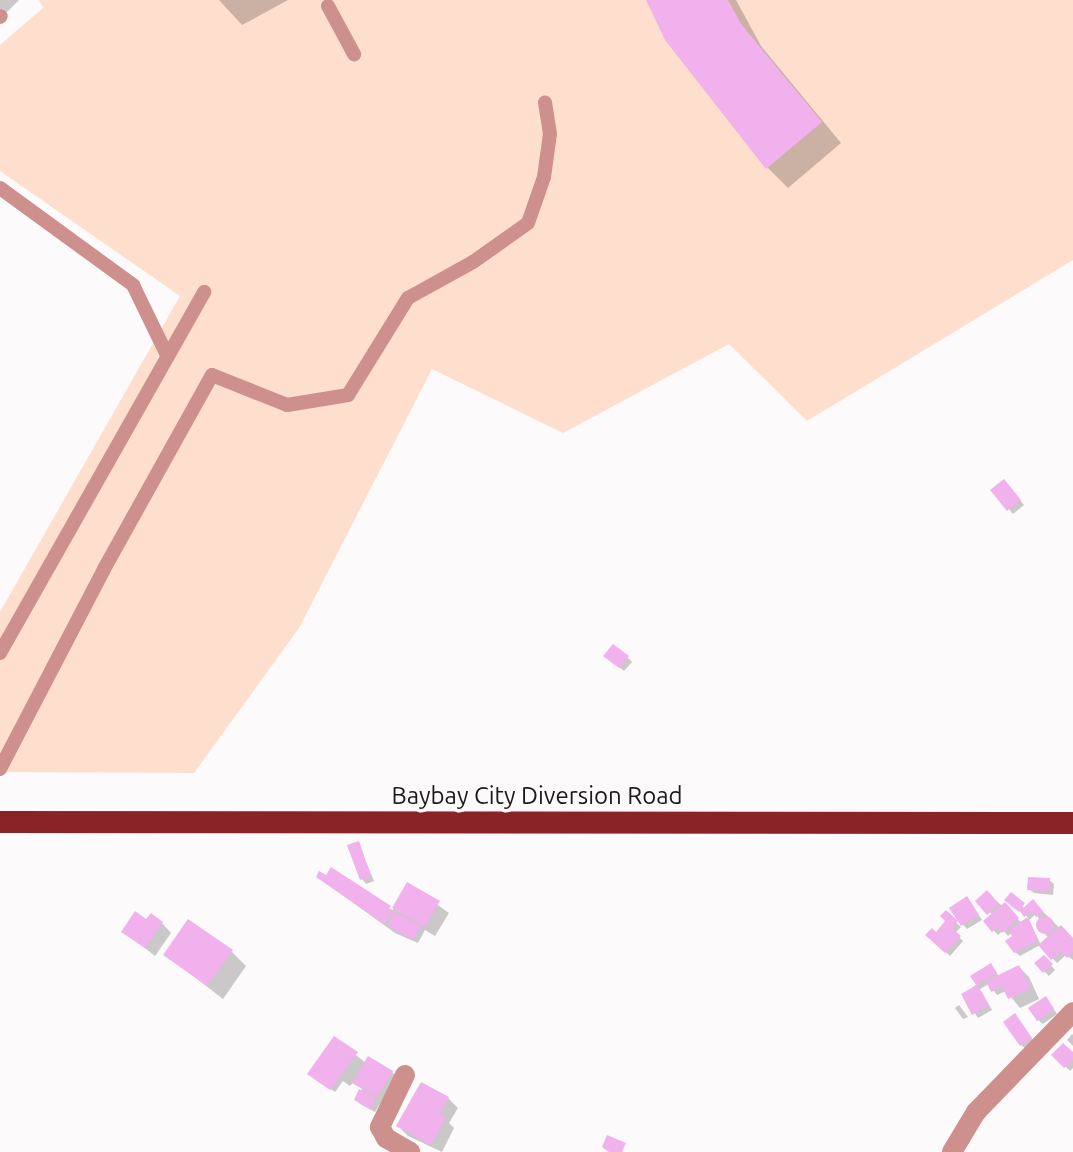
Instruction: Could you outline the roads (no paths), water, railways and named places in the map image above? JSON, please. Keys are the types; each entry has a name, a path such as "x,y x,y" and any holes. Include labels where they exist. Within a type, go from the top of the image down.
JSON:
{"highway":[{"name":"Baybay City Diversion Road","path":"0,822 1073,823"}],"street":[{"path":"952,1152 976,1112 1073,1012"},
{"path":"405,1075 380,1127 386,1138 410,1152"}],"lane":[{"path":"328,6 354,54"},
{"path":"0,769 104,569 212,375 287,405 348,395 408,298 473,262 528,223 544,177 550,134 545,102"},
{"path":"0,188 133,285 167,355"},
{"path":"0,653 204,292"}]}
